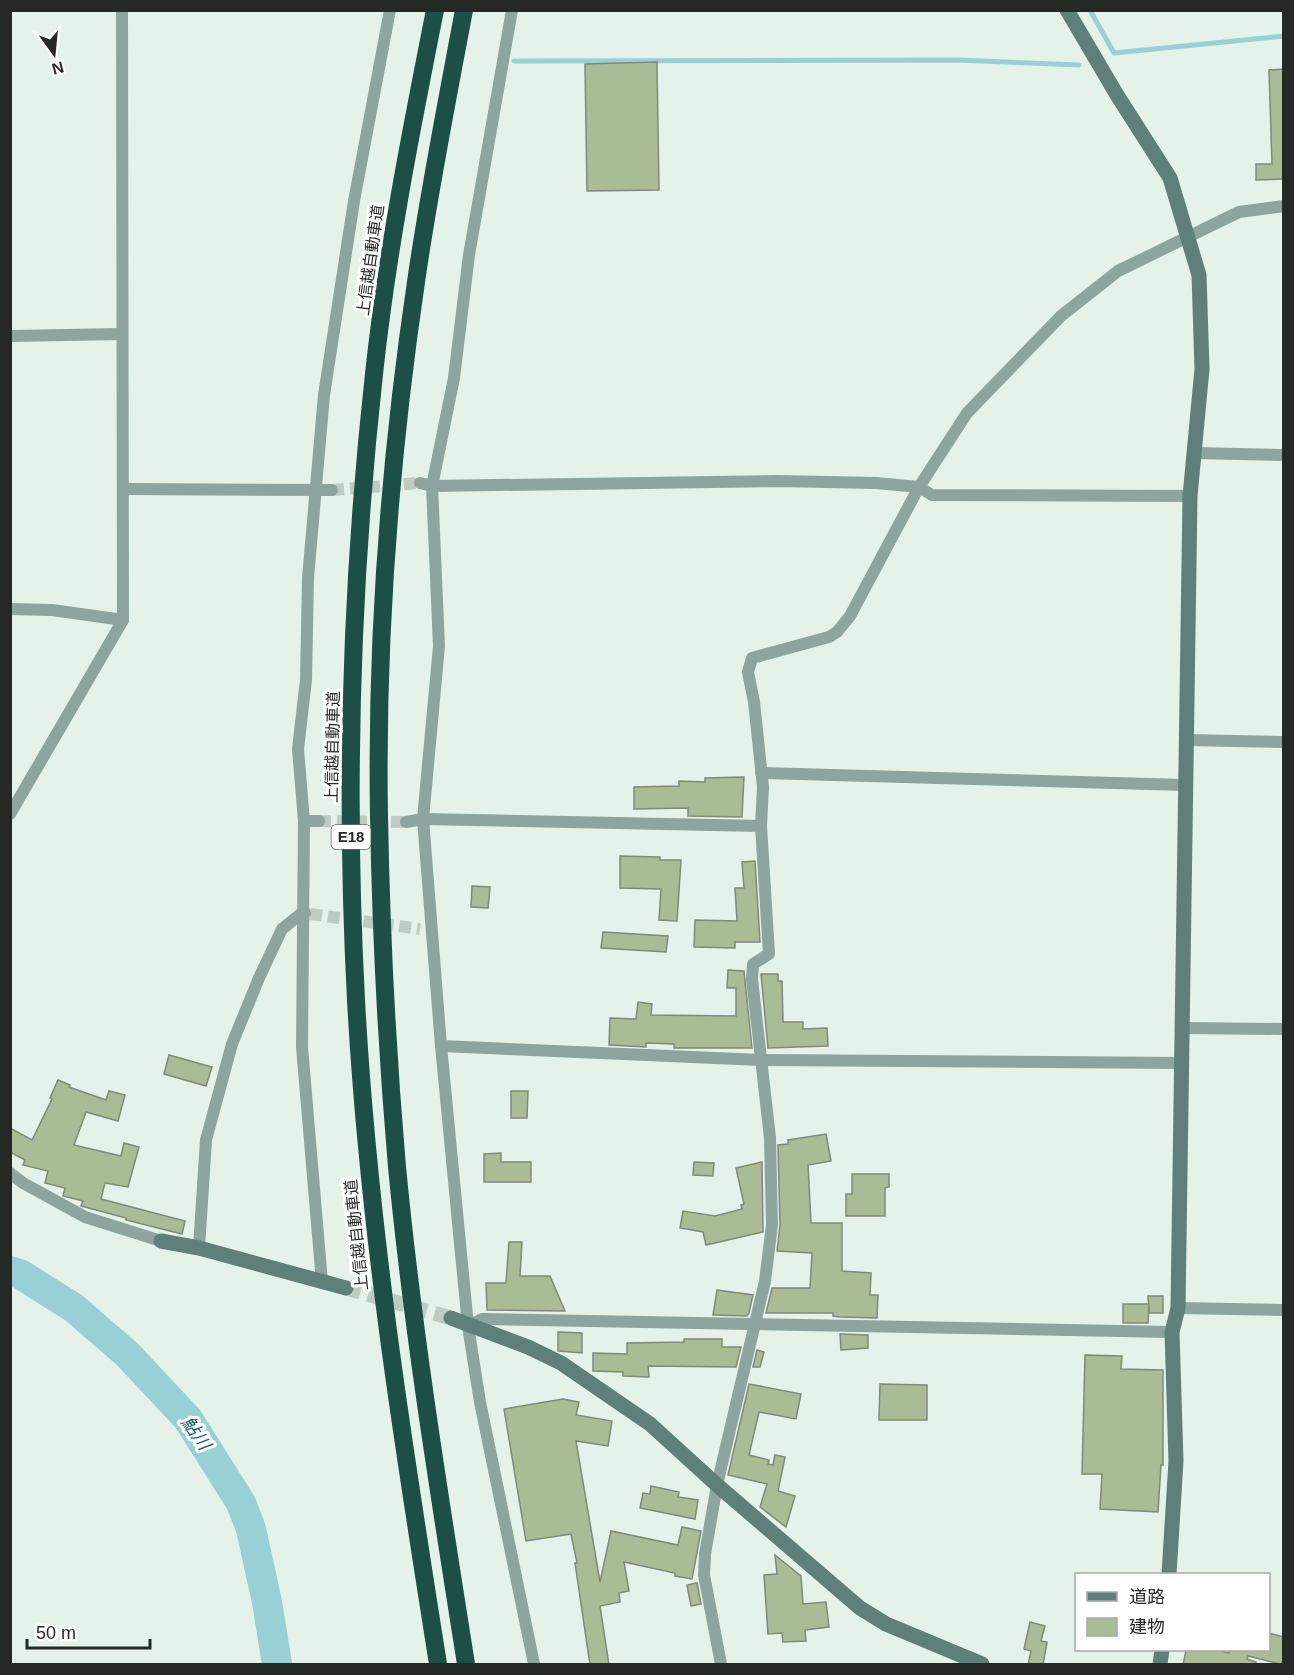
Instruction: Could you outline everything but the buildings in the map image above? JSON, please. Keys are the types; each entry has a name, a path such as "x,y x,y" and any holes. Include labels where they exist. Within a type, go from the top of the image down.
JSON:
{"highway":[{"name":"上信越自動車道","path":"435,10 400,192 374,372 357,572 351,728 351,813 356,999 369,1172 403,1442 438,1665"},
{"name":"E18","path":"464,10 431,187 402,384 387,548 380,715 379,813 385,999 398,1168 420,1356 466,1665"}],"street":[{"path":"10,814 123,620 122,10"},
{"path":"322,1282 302,1047 306,914 298,749 306,680 308,578 324,395 354,201 390,10"},
{"path":"512,10 469,255 454,378 426,484 439,646 423,819 426,930 441,1046 468,1326 480,1402 534,1665"},
{"path":"1067,10 1117,95 1170,178 1199,275 1202,369 1190,496 1178,1308 1172,1332 1176,1461 1169,1573"},
{"path":"721,1665 704,1575 705,1554 717,1485 765,1281 772,1225 770,1138 752,979 753,964 769,954 761,826 761,773 754,702 748,672 752,658 829,638 837,632 850,616 919,487 968,413 1061,316 1118,271 1188,236 1239,212 1284,206"},
{"path":"10,336 122,334"},
{"path":"1194,453 1284,455"},
{"path":"426,484 778,481 876,483 919,487 932,495 1190,496"},
{"path":"123,489 332,490"},
{"path":"10,609 52,610 123,620"},
{"path":"1186,740 1284,742"},
{"path":"761,773 1185,785"},
{"path":"406,822 423,819 761,826"},
{"path":"303,821 319,821"},
{"path":"199,1248 206,1140 232,1044 282,929 306,914"},
{"path":"1182,1028 1284,1029"},
{"path":"441,1046 761,1060 1182,1063"},
{"path":"10,1173 23,1183 85,1217 161,1240 346,1288"},
{"path":"1178,1308 1284,1310"},
{"path":"451,1318 528,1347 561,1363 650,1424 860,1608 886,1624 982,1665"},
{"path":"468,1326 482,1319 1172,1332"}],"waterway":[{"path":"1090,10 1114,53 1284,36"},
{"path":"514,61 958,60 1079,65"},
{"name":"鮎川","path":"10,1271 20,1274 74,1308 127,1354 188,1419 241,1503 251,1529 267,1602 277,1664"}],"tunnel":[{"path":"332,490 420,483"},
{"path":"319,821 406,822"},
{"path":"310,914 420,929"},
{"path":"346,1288 451,1318"}]}
